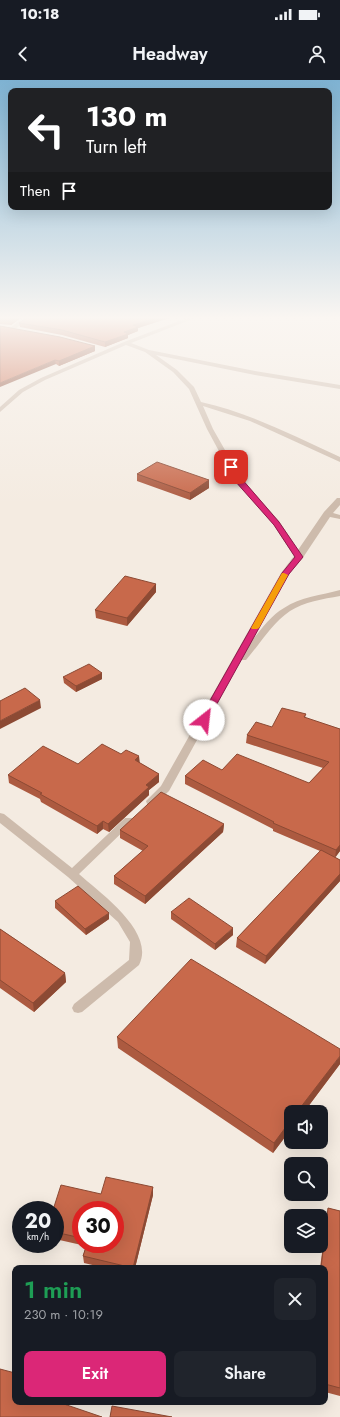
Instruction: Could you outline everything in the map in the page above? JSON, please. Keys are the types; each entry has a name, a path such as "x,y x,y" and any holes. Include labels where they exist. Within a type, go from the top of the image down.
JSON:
{"street":[{"path":"0,410 21,391 40,380"},
{"path":"184,380 192,388 210,429 238,479 276,524 299,557"},
{"path":"300,380 340,387"},
{"path":"198,403 213,406 252,420 340,460"},
{"path":"72,874 165,788 286,573 299,557 328,514 340,500"},
{"path":"328,514 340,517"},
{"path":"231,673 282,613 290,607 340,593"},
{"path":"0,817 72,874 122,919 136,942 135,962 78,1008"}],"building":[{"path":"157,462 209,480 190,493 137,474"},
{"path":"125,576 156,584 127,618 95,610"},
{"path":"89,664 102,673 76,686 63,677"},
{"path":"25,688 40,700 0,721 0,701"},
{"path":"282,708 306,714 304,717 340,729 340,845 336,850 273,823 274,822 185,776 203,760 222,770 237,754 309,783 329,762 247,735 256,722 272,727"},
{"path":"102,744 121,754 126,750 139,756 135,760 159,774 146,785 149,787 108,824 103,821 97,826 40,794 42,793 8,775 43,746 78,764"},
{"path":"161,792 224,824 145,896 114,876 148,846 120,830"},
{"path":"321,850 340,860 340,874 266,956 237,938"},
{"path":"78,886 109,913 85,929 55,901"},
{"path":"189,898 233,928 215,944 171,912"},
{"path":"0,929 65,973 33,1003 0,980"},
{"path":"191,959 340,1049 340,1056 302,1105 284,1105 284,1129 274,1143 117,1037"},
{"path":"106,1177 153,1187 134,1265 120,1265 83,1256 84,1253 124,1253 124,1201 72,1201 72,1236 64,1234 64,1201 56,1201 61,1185 101,1194"},
{"path":"328,1208 340,1211 340,1388 328,1385 328,1265 321,1265 323,1253 328,1253"},
{"path":"0,1369 12,1372 12,1405 67,1405 102,1417 0,1417"},
{"path":"112,1406 172,1417 110,1417"}],"slow traffic":[{"path":"255,628 284,575"}],"route":[{"path":"204,720 286,573 299,557 276,524 238,479 231,467"}]}
